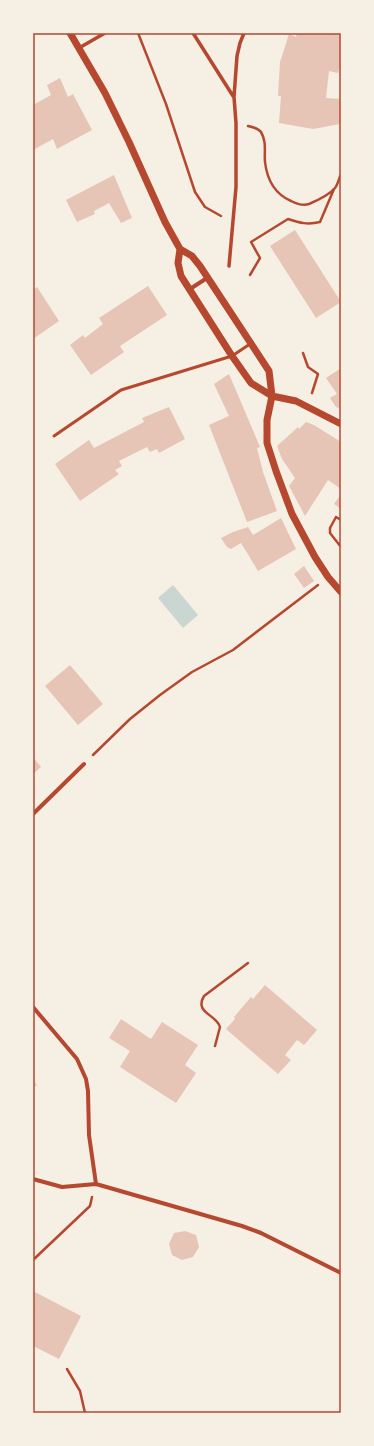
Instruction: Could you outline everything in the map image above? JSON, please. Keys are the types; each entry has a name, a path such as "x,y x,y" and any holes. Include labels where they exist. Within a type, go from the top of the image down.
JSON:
{"street":[{"path":"70,33 105,93 129,142 164,222 180,249 192,256 200,266 269,371 272,396 267,420 267,443 292,514 315,557 328,577 341,592"},
{"path":"79,48 105,33"},
{"path":"192,33 234,97"},
{"path":"229,266 236,188 236,123 234,97 237,56 244,33"},
{"path":"180,249 178,263 181,276 251,384 272,396 296,401 341,424"},
{"path":"190,290 207,278"},
{"path":"33,814 84,764"},
{"path":"33,1007 77,1059 86,1079 90,1135 96,1184"},
{"path":"33,1179 62,1186 96,1184 242,1226 261,1233 341,1273"}],"lane":[{"path":"54,436 121,390 232,356 250,344"}],"path":[{"path":"138,33 166,104 195,192 205,207 233,222"},
{"path":"236,123 258,129 261,133 264,139 265,162 269,180 274,188 287,199 305,205 317,201 334,189"},
{"path":"250,275 260,258 251,242 288,219 300,223 311,224 320,222 341,174"},
{"path":"303,352 308,367 318,374 311,394 317,397"},
{"path":"341,520 336,517 330,528 330,533 341,547"},
{"path":"84,764 130,719 160,695 192,672 233,650 328,577"},
{"path":"215,1046 220,1027 218,1021 203,1010 200,1005 201,1002 204,996 248,963"},
{"path":"33,1260 90,1206 96,1184"},
{"path":"67,1369 80,1391 85,1413"}],"shaded area":[{"path":"173,585 198,615 183,628 158,598"}],"building":[{"path":"297,33 341,33 341,62 338,73 329,71 326,98 341,99 340,124 313,129 279,123 281,96 278,96 280,62 289,34 296,37"},
{"path":"60,78 68,97 73,94 92,130 57,149 53,139 33,150 33,105 51,95 47,85"},
{"path":"114,175 132,218 121,223 109,203 94,211 95,214 77,222 66,200"},
{"path":"295,230 341,302 316,318 270,246"},
{"path":"148,286 167,315 120,346 124,352 91,375 70,345 83,335 85,338 103,324 99,318"},
{"path":"37,287 59,321 33,339 33,290"},
{"path":"341,368 341,409 336,407 330,398 337,394 326,378"},
{"path":"229,374 260,447 257,448 263,472 277,511 247,522 209,425 229,416 214,384"},
{"path":"169,407 185,439 159,453 157,449 150,452 147,447 119,461 122,466 115,470 119,474 80,501 55,464 89,440 94,448 144,422 142,418"},
{"path":"306,422 314,425 341,442 341,489 328,480 305,516 289,486 295,478 282,459 277,446 298,427 299,429"},
{"path":"341,494 341,509 334,504"},
{"path":"281,518 296,549 258,571 241,543 231,549 227,547 221,538 248,527 253,535"},
{"path":"304,566 314,581 304,588 294,574"},
{"path":"70,665 103,704 78,725 45,686"},
{"path":"33,757 41,767 33,774"},
{"path":"265,985 317,1030 304,1045 297,1040 285,1055 291,1060 278,1074 226,1029 251,997 253,999"},
{"path":"121,1019 151,1039 162,1022 198,1045 185,1065 196,1073 176,1103 120,1067 130,1051 109,1038"},
{"path":"33,1080 37,1085 33,1088"},
{"path":"185,1231 196,1235 199,1247 193,1257 182,1260 172,1255 169,1244 174,1233"},
{"path":"33,1291 81,1316 59,1359 33,1346"}]}
